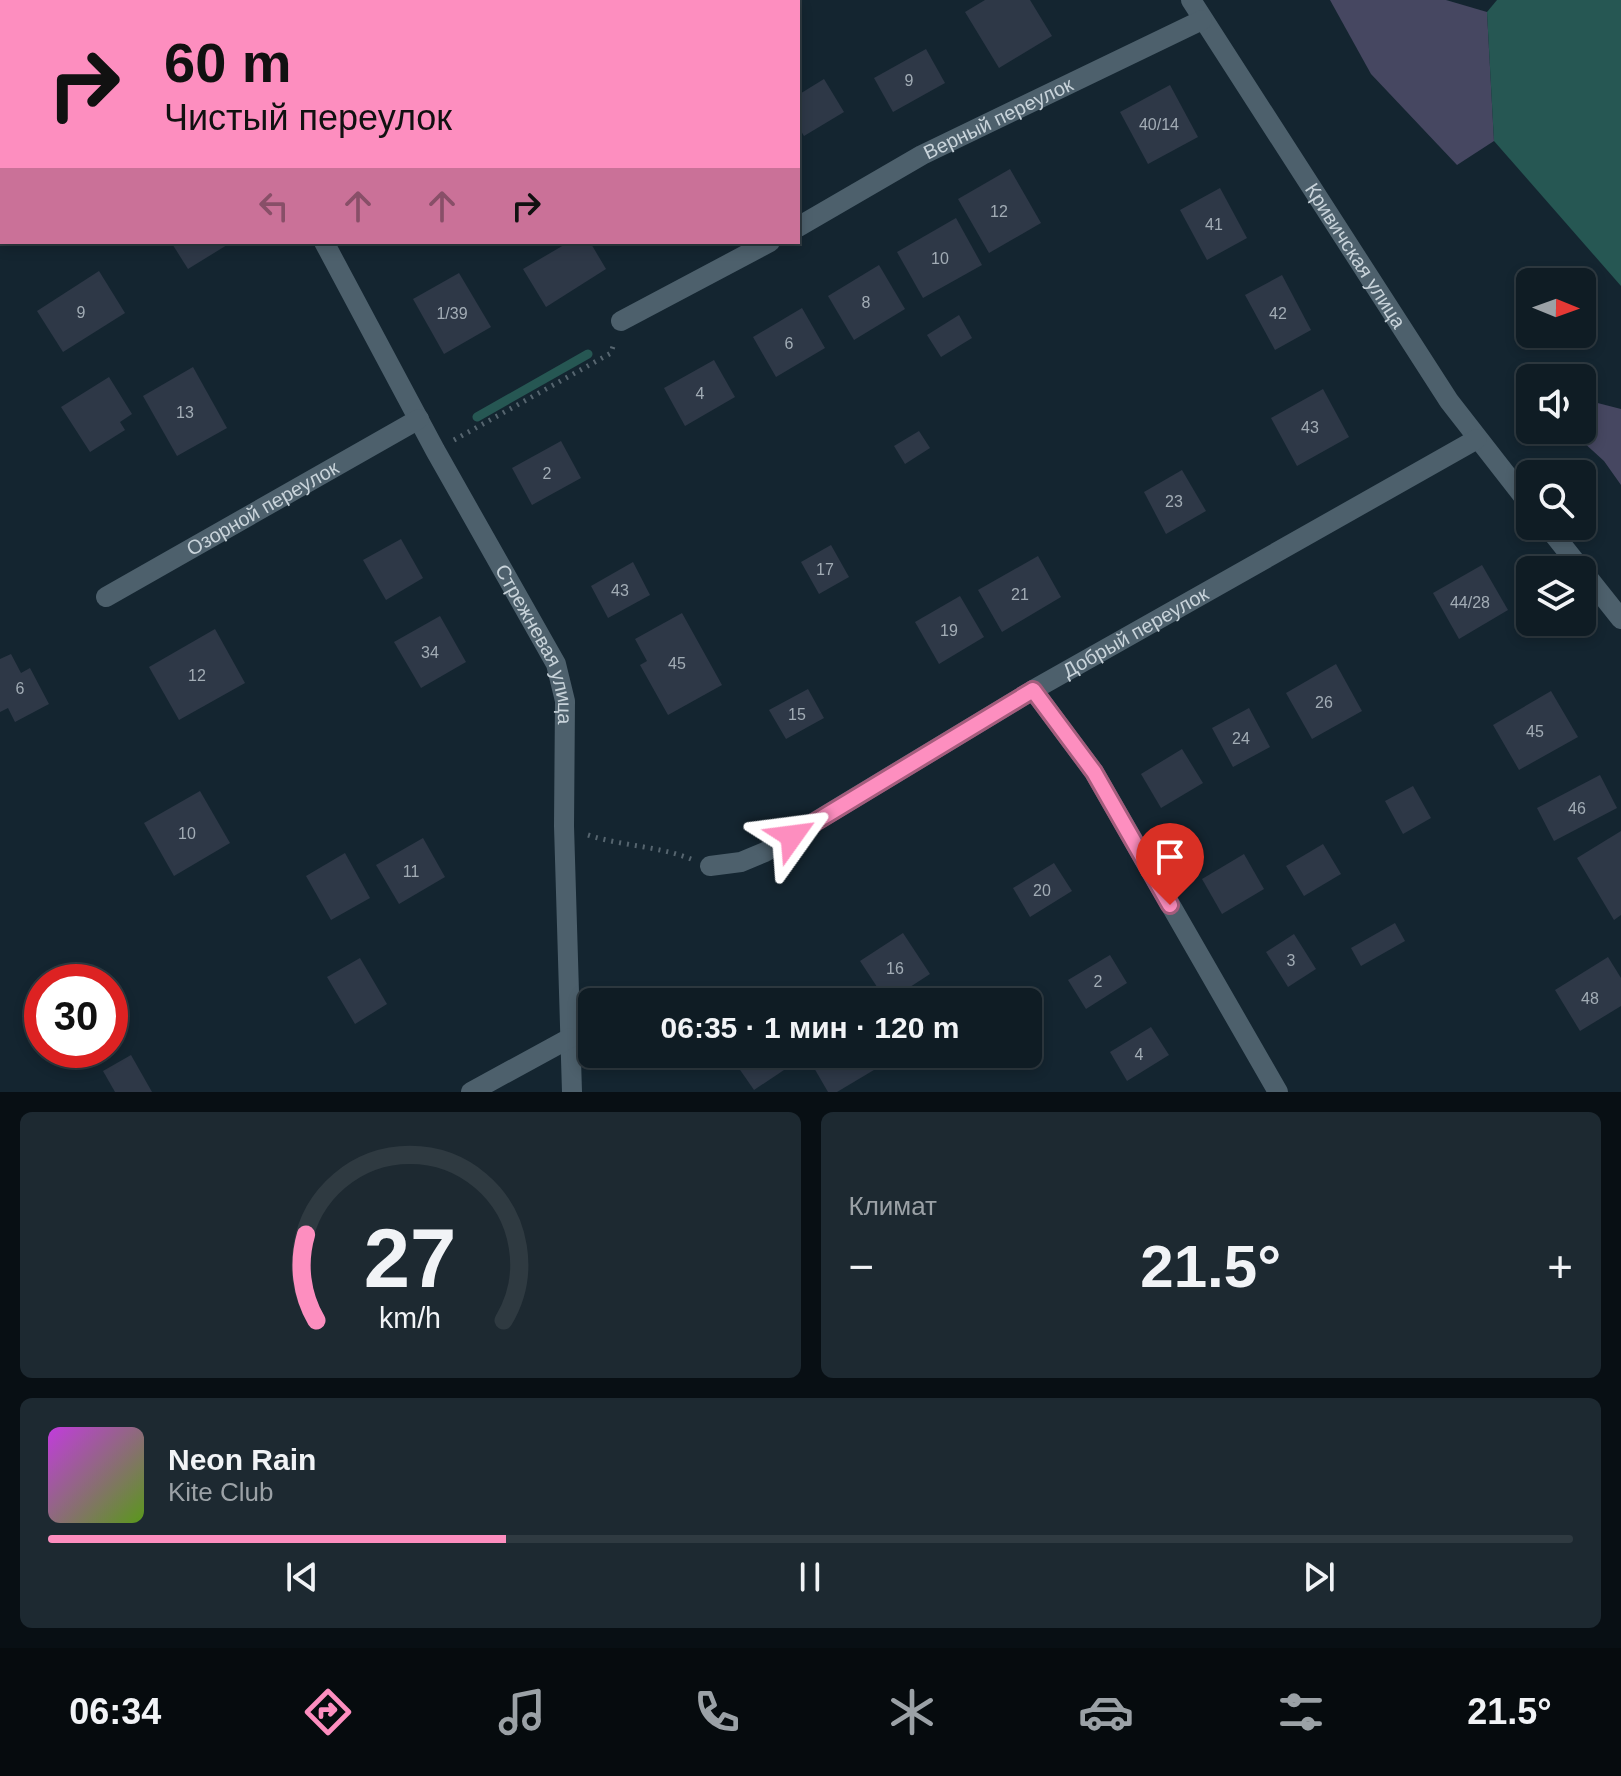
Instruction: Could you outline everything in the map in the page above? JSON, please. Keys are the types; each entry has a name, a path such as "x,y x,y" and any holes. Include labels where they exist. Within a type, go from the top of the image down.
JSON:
{"street":[{"name":"Кривичская улица","path":"1191,0 1449,401 1516,488"},
{"name":"Верный переулок","path":"800,226 922,155 1202,20"},
{"name":"Стрежневая улица","path":"325,244 435,450 556,664 565,701 564,826 572,1092"},
{"path":"621,321 766,244"},
{"name":"Озорной переулок","path":"106,597 419,419"},
{"name":"Добрый переулок","path":"710,866 741,862 765,852 1033,690 1477,439"},
{"path":"1558,540 1621,619"},
{"path":"1033,690 1094,772 1278,1092"},
{"path":"471,1092 570,1038"}],"path":[{"path":"435,450 611,353 621,321"},
{"path":"564,826 613,843 673,852 710,866"}],"shaded area":[{"path":"1330,0 1446,0 1487,12 1494,141 1457,165 1371,74"},
{"path":"1497,0 1621,0 1621,286 1494,141 1487,12"},
{"path":"1596,403 1621,409 1621,485 1604,461 1585,444 1596,444"}],"building":[{"path":"985,0 1030,0 1052,36 999,68 965,12"},
{"path":"926,49 945,83 893,112 874,78"},
{"path":"824,79 844,112 804,136 800,129 800,94"},
{"path":"1170,85 1198,137 1148,164 1120,112"},
{"path":"1010,169 1041,223 989,253 958,199"},
{"path":"1220,188 1247,238 1207,260 1180,210"},
{"path":"956,218 982,265 923,298 897,252"},
{"path":"172,244 227,245 188,269"},
{"path":"566,244 591,244 606,269 546,307 523,269"},
{"path":"879,265 905,309 854,340 828,296"},
{"path":"99,271 125,313 63,352 37,311"},
{"path":"459,273 491,327 444,354 413,299"},
{"path":"1282,275 1311,330 1275,350 1245,295"},
{"path":"802,308 825,348 776,377 753,337"},
{"path":"959,315 972,338 941,357 927,335"},
{"path":"714,360 735,397 685,426 664,388"},
{"path":"193,367 227,428 177,456 143,396"},
{"path":"109,377 132,414 120,422 125,430 90,452 61,407"},
{"path":"1323,389 1349,437 1297,466 1271,418"},
{"path":"919,431 930,448 905,464 894,446"},
{"path":"561,441 581,478 532,505 512,468"},
{"path":"1182,470 1206,511 1166,534 1144,492"},
{"path":"401,539 423,578 386,600 363,560"},
{"path":"831,545 849,577 819,594 801,562"},
{"path":"1038,556 1061,597 1002,632 978,590"},
{"path":"633,562 650,595 608,618 591,586"},
{"path":"1482,565 1508,610 1459,639 1433,593"},
{"path":"960,596 984,637 939,664 915,622"},
{"path":"682,613 722,685 668,715 640,665 647,661 635,639"},
{"path":"440,616 466,662 421,688 394,642"},
{"path":"215,629 245,683 179,720 149,667"},
{"path":"11,654 21,673 30,668 49,704 15,722 8,708 0,712 0,659"},
{"path":"1336,664 1362,711 1312,739 1286,693"},
{"path":"808,689 824,718 786,739 769,710"},
{"path":"1551,691 1578,737 1519,770 1493,725"},
{"path":"1249,708 1270,747 1233,767 1212,728"},
{"path":"1182,749 1203,783 1161,808 1141,774"},
{"path":"1600,775 1617,808 1554,841 1537,808"},
{"path":"1413,786 1431,818 1403,834 1385,801"},
{"path":"200,791 230,843 174,876 144,823"},
{"path":"1621,831 1621,915 1614,920 1577,858"},
{"path":"423,838 445,877 399,904 376,865"},
{"path":"1323,844 1341,874 1304,896 1286,866"},
{"path":"345,853 370,898 331,920 306,876"},
{"path":"1244,854 1264,889 1222,914 1202,879"},
{"path":"1054,863 1072,891 1030,917 1013,888"},
{"path":"1395,923 1405,941 1361,966 1351,948"},
{"path":"903,933 930,974 908,988 878,988 860,961"},
{"path":"1294,934 1316,969 1288,987 1266,952"},
{"path":"1110,955 1127,983 1086,1009 1068,980"},
{"path":"1608,957 1621,978 1621,1006 1580,1031 1555,990"},
{"path":"360,958 387,1004 355,1024 327,977"},
{"path":"1151,1027 1169,1055 1127,1081 1110,1052"},
{"path":"131,1055 152,1092 115,1092 103,1071 128,1068 128,1057"},
{"path":"739,1068 783,1068 784,1070 754,1090"},
{"path":"814,1068 877,1068 837,1092 828,1092"}],"waterway":[{"path":"477,417 588,354"}],"route":[{"path":"792,836 1033,690 1094,772 1170,905"}]}
